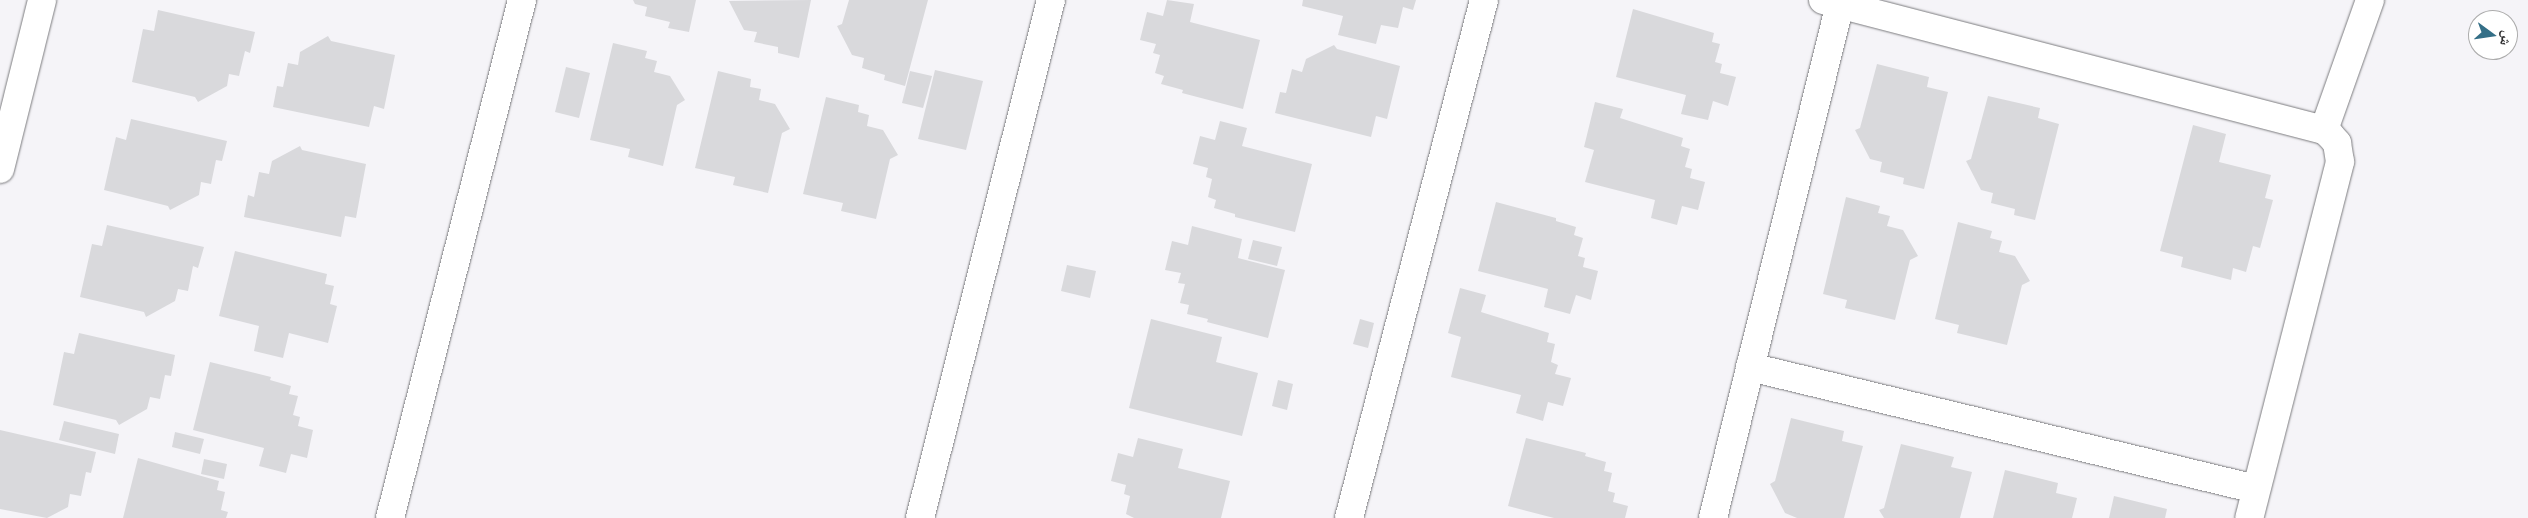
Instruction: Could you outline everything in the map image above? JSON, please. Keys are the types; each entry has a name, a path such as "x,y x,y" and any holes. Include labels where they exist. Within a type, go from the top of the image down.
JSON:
{"street":[{"path":"0,169 42,0"},
{"path":"390,518 522,0"},
{"path":"920,518 1051,0"},
{"path":"1349,518 1484,0"},
{"path":"2324,130 2370,0"},
{"path":"1713,518 1750,368 1832,2 2324,130 2337,144 2340,162 2248,518"},
{"path":"1750,368 2256,489"}],"building":[{"path":"633,0 696,0 689,32 668,28 670,22 645,16 647,7 635,4"},
{"path":"811,0 799,58 778,53 778,47 754,42 757,32 744,30 729,1"},
{"path":"849,0 928,0 905,86 884,80 885,75 862,68 864,58 852,55 837,26 842,24"},
{"path":"1167,0 1194,4 1190,22 1260,40 1243,109 1182,93 1183,90 1161,84 1164,76 1155,73 1160,55 1153,53 1156,44 1140,40 1147,12 1163,16"},
{"path":"1303,0 1416,0 1413,10 1403,7 1398,28 1381,25 1376,44 1338,35 1343,16 1302,6"},
{"path":"1633,9 1714,33 1712,42 1720,44 1715,62 1722,64 1720,73 1736,77 1728,106 1713,101 1708,120 1681,114 1686,95 1616,77"},
{"path":"158,10 255,32 250,53 245,51 239,76 229,74 227,86 198,102 195,97 132,82 143,29 154,31"},
{"path":"328,36 331,41 395,55 384,109 374,106 369,127 273,107 277,86 283,87 288,63 298,65 300,52"},
{"path":"613,43 647,51 645,58 657,61 654,72 670,76 685,100 677,105 663,166 628,157 630,149 590,140"},
{"path":"1334,45 1337,49 1400,66 1387,119 1376,116 1371,137 1275,113 1280,92 1286,93 1292,69 1302,72 1306,59"},
{"path":"1877,64 1929,77 1927,87 1948,92 1924,189 1903,184 1904,178 1880,172 1882,162 1870,159 1855,130 1860,128"},
{"path":"566,67 590,73 579,118 555,112"},
{"path":"935,70 983,81 966,150 918,139"},
{"path":"718,71 751,79 750,87 761,89 759,100 775,104 790,129 782,133 768,193 733,185 735,177 695,168"},
{"path":"910,71 932,76 923,108 902,103"},
{"path":"1988,96 2040,108 2038,118 2059,124 2035,220 2014,215 2015,209 1991,203 1993,193 1981,190 1966,161 1971,159"},
{"path":"826,97 859,105 858,112 869,115 867,126 883,130 898,155 890,159 876,219 841,211 843,203 803,194"},
{"path":"1595,102 1623,109 1620,118 1683,138 1681,146 1690,149 1685,167 1692,169 1690,178 1705,182 1698,210 1682,206 1677,225 1651,218 1655,200 1585,182 1594,150 1584,147"},
{"path":"131,119 227,141 222,161 216,160 211,184 201,182 199,195 170,210 168,206 104,190 116,137 126,140"},
{"path":"1220,121 1247,128 1242,146 1312,164 1295,232 1235,217 1235,214 1214,208 1216,200 1208,197 1212,179 1206,177 1208,168 1193,164 1200,136 1215,140"},
{"path":"2193,125 2226,134 2219,162 2271,175 2265,198 2273,200 2260,248 2253,246 2246,272 2233,268 2231,280 2181,267 2183,257 2160,251"},
{"path":"300,146 302,150 366,164 356,218 345,216 341,237 244,217 248,195 254,197 259,172 269,174 272,161"},
{"path":"1846,197 1880,206 1878,213 1890,216 1887,226 1903,230 1918,256 1910,260 1895,320 1845,308 1847,300 1823,294"},
{"path":"1496,202 1556,218 1556,221 1576,227 1574,235 1583,238 1578,256 1585,258 1583,267 1598,271 1591,300 1576,295 1570,314 1544,307 1548,289 1478,271"},
{"path":"1958,222 1992,231 1990,238 2002,241 1999,252 2015,256 2030,281 2022,285 2007,345 1957,333 1959,325 1935,319"},
{"path":"107,225 204,247 198,268 193,266 188,291 178,289 175,301 146,317 144,312 80,297 92,244 102,246"},
{"path":"1192,226 1242,239 1238,258 1285,270 1268,338 1207,322 1208,319 1187,314 1189,305 1180,303 1185,284 1178,283 1181,273 1165,270 1172,241 1188,245"},
{"path":"1253,240 1282,247 1277,266 1248,259"},
{"path":"235,251 327,274 325,284 334,286 330,304 337,306 328,343 289,333 283,358 254,351 259,326 219,316"},
{"path":"1067,265 1096,271 1090,298 1061,291"},
{"path":"1460,288 1486,295 1481,312 1549,333 1547,342 1555,344 1551,362 1558,365 1555,374 1571,378 1563,406 1548,402 1543,421 1516,413 1521,395 1451,377 1461,337 1448,333"},
{"path":"1151,319 1222,337 1216,362 1258,373 1242,436 1129,408"},
{"path":"1360,319 1374,323 1368,348 1353,344"},
{"path":"79,333 175,355 171,376 165,375 160,399 150,397 147,409 119,425 116,420 53,405 64,352 74,354"},
{"path":"210,362 271,377 270,380 291,386 289,394 298,396 293,415 300,417 298,426 313,430 307,458 291,454 286,473 259,466 264,448 193,430"},
{"path":"1278,380 1293,384 1287,410 1272,406"},
{"path":"1791,418 1844,431 1842,441 1863,446 1844,518 1797,518 1785,513 1770,484 1775,481"},
{"path":"64,421 119,434 115,454 59,440"},
{"path":"0,430 96,452 91,473 86,472 81,496 70,494 68,507 47,518 0,509"},
{"path":"175,432 204,439 200,454 172,447"},
{"path":"1138,438 1183,449 1178,468 1230,481 1221,518 1134,518 1126,514 1130,496 1124,494 1126,485 1111,481 1118,453 1133,457"},
{"path":"1526,438 1586,453 1585,456 1606,462 1604,471 1612,473 1608,491 1615,493 1613,502 1628,506 1625,518 1554,518 1508,506"},
{"path":"1901,444 1954,457 1951,467 1972,472 1960,518 1884,518 1879,510 1884,508"},
{"path":"138,458 219,481 217,490 225,492 221,510 228,512 226,518 123,518"},
{"path":"204,459 227,464 224,479 201,474"},
{"path":"2005,470 2058,483 2056,493 2077,498 2072,518 1993,518"},
{"path":"2114,496 2167,509 2165,518 2109,518"}]}
